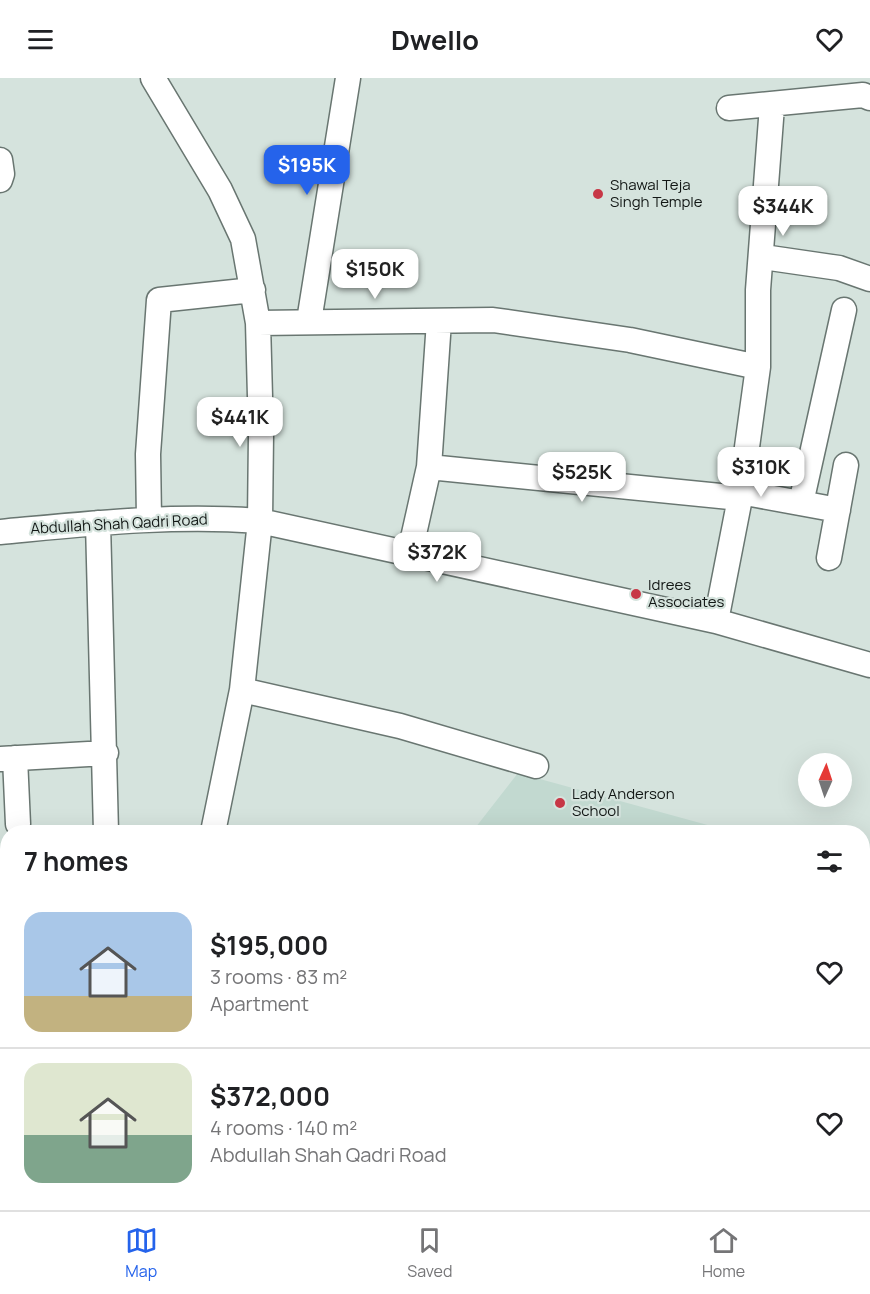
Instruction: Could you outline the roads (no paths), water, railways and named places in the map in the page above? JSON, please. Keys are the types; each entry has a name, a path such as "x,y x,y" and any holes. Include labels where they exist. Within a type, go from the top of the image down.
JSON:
{"street":[{"path":"153,78 220,190 243,239 258,323 261,434 260,521 242,690 214,825"},
{"path":"309,321 348,78"},
{"path":"729,108 772,106 864,90"},
{"path":"716,621 740,495 758,368 758,290 772,106"},
{"path":"0,160 2,174 0,180"},
{"path":"770,258 839,268 870,279"},
{"path":"149,519 148,454 159,300 253,290"},
{"path":"801,503 843,310"},
{"path":"409,556 429,467 439,321"},
{"path":"258,323 493,321 630,340 758,368"},
{"path":"829,558 846,465"},
{"path":"429,467 740,495 838,510"},
{"name":"Abdullah Shah Qadri Road","path":"0,532 149,519 211,518 260,521 409,556 716,621 870,665"},
{"path":"98,523 106,753 106,825"},
{"path":"242,690 400,726 536,766"},
{"path":"18,824 8,758 106,753"}],"place":[{"name":"Shawal Teja Singh Temple","path":"598,194"},
{"name":"Idrees Associates","path":"636,594"},
{"name":"Lady Anderson School","path":"560,803"}]}
